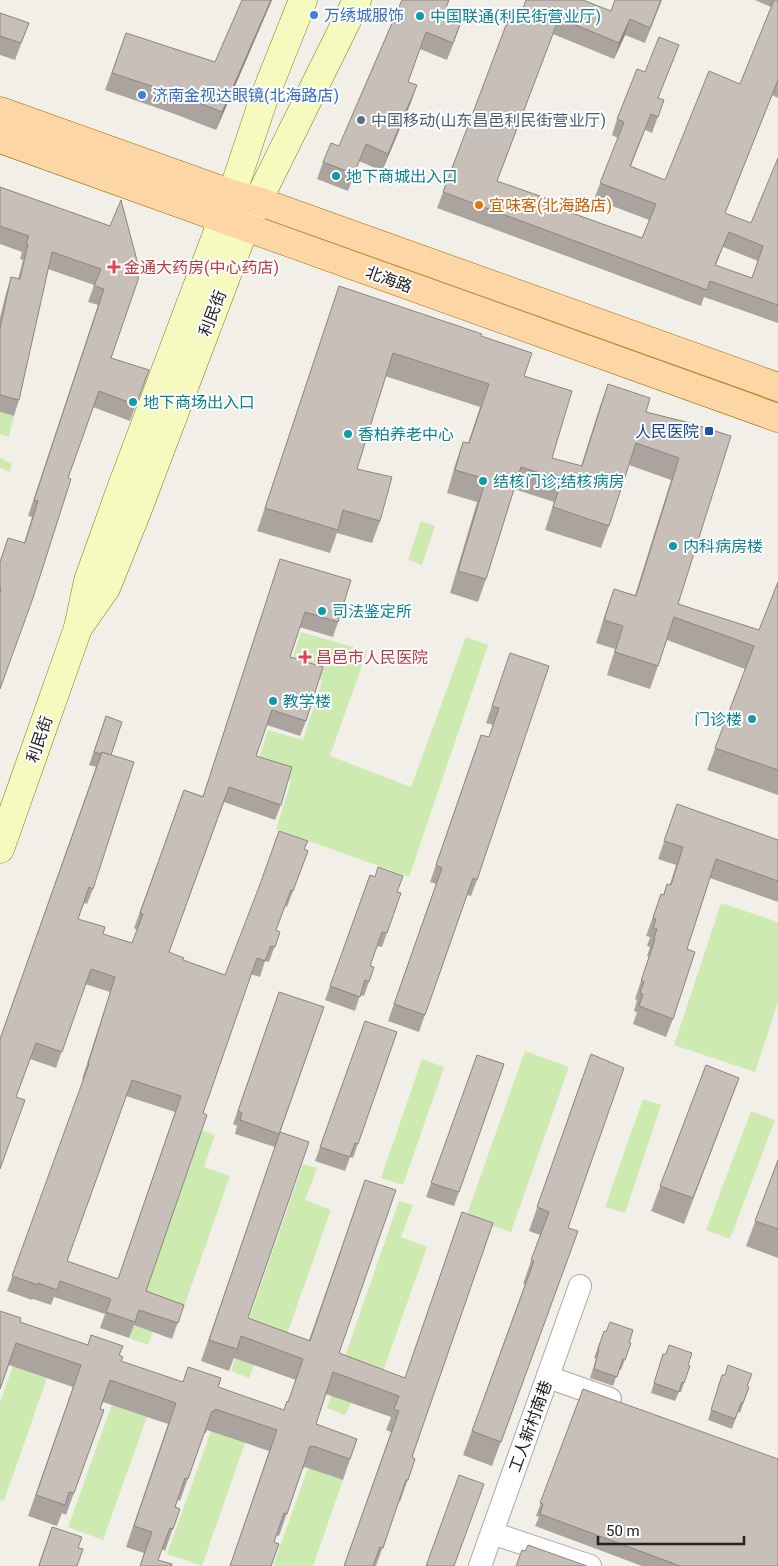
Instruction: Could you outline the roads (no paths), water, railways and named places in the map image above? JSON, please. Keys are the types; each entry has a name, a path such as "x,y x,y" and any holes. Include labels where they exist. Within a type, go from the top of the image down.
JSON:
{"main road":[{"name":"利民街","path":"245,197 264,98 303,0"},
{"name":"利民街","path":"0,849 78,628 91,572 122,486 245,197 357,0"},
{"name":"北海路","path":"0,111 778,387"},
{"name":"北海路","path":"0,139 778,418"}],"street":[{"name":"工人新村南巷","path":"480,1566 580,1286"},
{"path":"548,1377 630,1407"},
{"path":"492,1533 590,1566"}],"place":[{"name":"万绣城服饰","path":"314,15"},
{"name":"中国联通(利民街营业厅)","path":"420,16"},
{"name":"济南金视达眼镜(北海路店)","path":"142,95"},
{"name":"中国移动(山东昌邑利民街营业厅)","path":"361,120"},
{"name":"地下商城出入口","path":"336,176"},
{"name":"宜味客(北海路店)","path":"479,205"},
{"name":"金通大药房(中心药店)","path":"114,267"},
{"name":"地下商场出入口","path":"133,402"},
{"name":"人民医院","path":"709,431"},
{"name":"香柏养老中心","path":"348,434"},
{"name":"结核门诊;结核病房","path":"483,481"},
{"name":"内科病房楼","path":"673,546"},
{"name":"司法鉴定所","path":"322,611"},
{"name":"昌邑市人民医院","path":"305,657"},
{"name":"教学楼","path":"273,701"},
{"name":"门诊楼","path":"752,719"}]}
